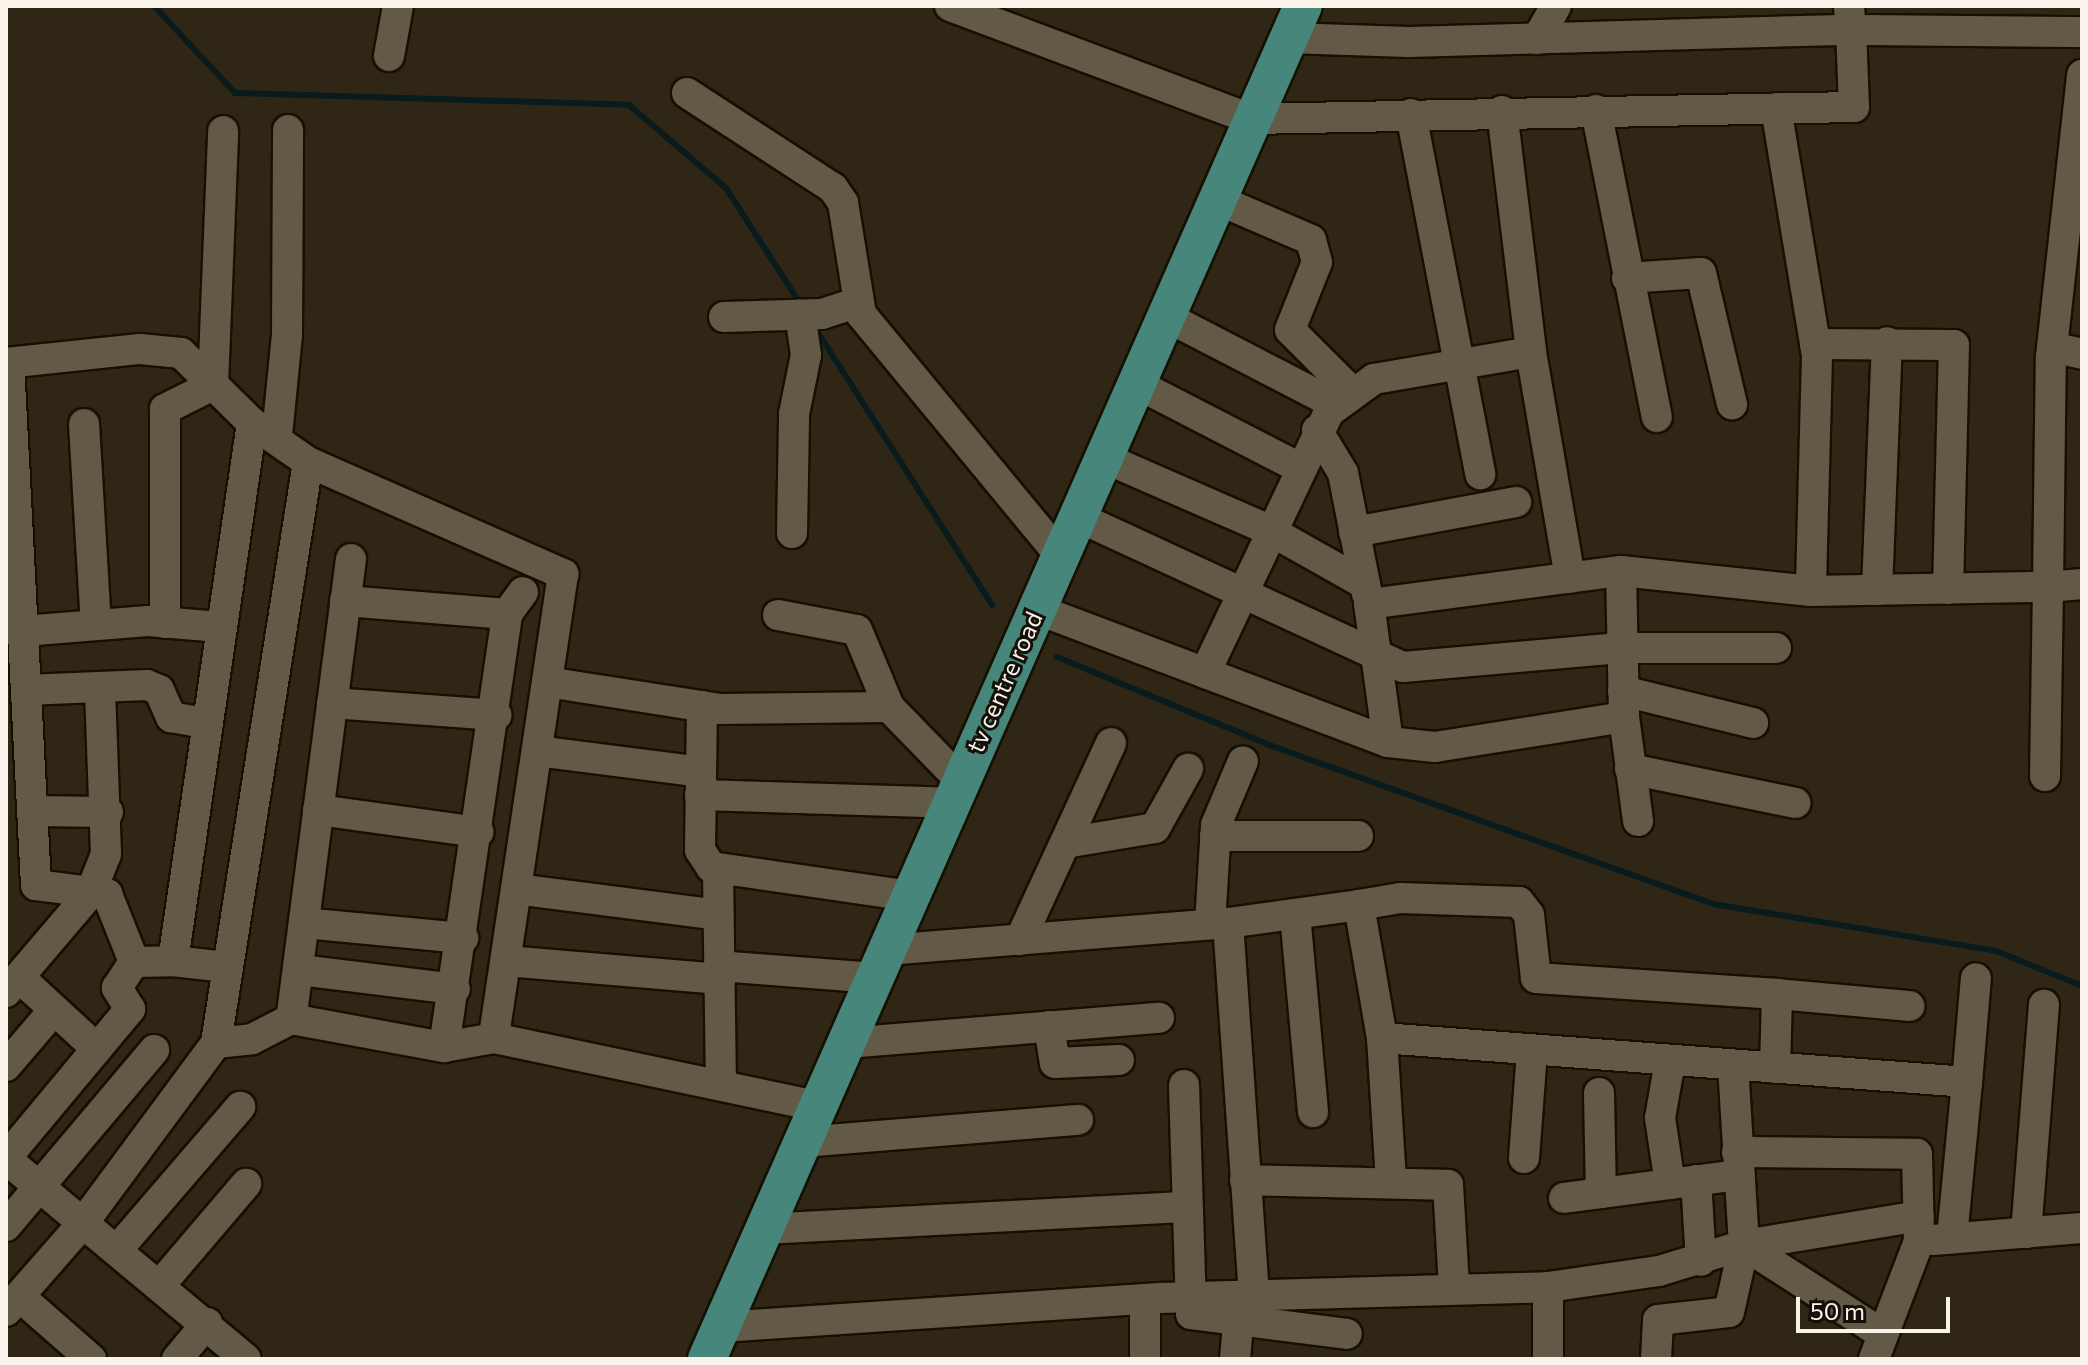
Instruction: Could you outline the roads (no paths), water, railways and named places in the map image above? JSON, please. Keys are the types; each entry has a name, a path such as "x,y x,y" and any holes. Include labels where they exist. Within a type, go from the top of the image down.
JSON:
{"main road":[{"name":"tv centre road","path":"714,1343 1058,553 1295,22"}],"street":[{"path":"389,56 398,6"},
{"path":"950,6 1006,16 1251,119 1502,111 1854,107 1850,18"},
{"path":"1537,39 1556,6"},
{"path":"1295,22 1537,39 1850,18 2077,23"},
{"path":"2045,776 2052,347 2070,299 2082,84"},
{"path":"687,93 833,188 850,236 855,303 1058,553"},
{"path":"1776,108 1815,344 1811,591"},
{"path":"1596,110 1657,417"},
{"path":"1502,111 1531,352 1570,578"},
{"path":"1411,114 1480,474"},
{"path":"173,961 204,723 220,627 287,335 288,130"},
{"path":"213,385 223,131"},
{"path":"1216,199 1311,240 1317,262 1290,330 1344,398"},
{"path":"1627,278 1701,273 1732,404"},
{"path":"724,317 800,314 855,303"},
{"path":"792,533 794,414 806,355 800,314"},
{"path":"1165,316 1344,398"},
{"path":"1815,344 1887,342 1954,345 1948,589"},
{"path":"1877,590 1887,342"},
{"path":"2052,347 2082,354"},
{"path":"134,962 107,894 36,885 23,803 26,690 13,595 7,363 140,349 181,353 264,429 308,462 563,574 494,1038"},
{"path":"1205,673 1298,467 1317,430 1344,398 1374,379 1531,352"},
{"path":"1135,383 1298,467"},
{"path":"165,623 165,409 213,385"},
{"path":"84,424 96,625"},
{"path":"1317,430 1338,459 1367,594 1388,742"},
{"path":"1102,457 1269,530 1367,594 1621,571 1811,591 2082,584"},
{"path":"91,1359 12,1304 83,1223 216,1043 308,462"},
{"path":"1354,532 1516,502"},
{"path":"1076,516 1377,661 1421,667 1620,648 1776,648"},
{"path":"291,1019 300,970 351,559"},
{"path":"1621,571 1620,648 1630,769 1638,821"},
{"path":"345,601 515,603 444,1047"},
{"path":"1036,609 1388,742 1435,747 1624,704 1753,723"},
{"path":"778,615 857,630 889,707 956,792"},
{"path":"18,649 96,625 165,623 220,627"},
{"path":"547,682 702,706 889,707"},
{"path":"26,690 154,686 171,717 204,723"},
{"path":"97,1049 54,1010 12,984 91,892 106,854 108,812 100,688"},
{"path":"332,703 497,715"},
{"path":"702,706 700,850 718,872 721,1085"},
{"path":"1020,940 1111,743"},
{"path":"537,751 700,783 956,792"},
{"path":"1243,761 1221,801 1215,836 1219,924 1254,1294"},
{"path":"1065,843 1155,828 1188,769"},
{"path":"1630,769 1796,803"},
{"path":"23,803 108,812"},
{"path":"318,810 478,832"},
{"path":"1215,836 1358,836"},
{"path":"718,872 910,896"},
{"path":"516,889 718,915"},
{"path":"506,961 719,972 880,964 1020,940 1219,924 1400,898 1519,902 1529,915 1536,978 1909,1006"},
{"path":"1359,905 1382,1038 1391,1180"},
{"path":"1295,914 1313,1112"},
{"path":"304,923 463,938"},
{"path":"134,962 173,961 226,967"},
{"path":"134,962 117,988 130,1009 10,1145 41,1188 207,1323 246,1359"},
{"path":"300,970 455,989"},
{"path":"1952,1238 1976,978"},
{"path":"1775,1068 1777,994"},
{"path":"2026,1233 2044,1005"},
{"path":"6,1066 54,1010"},
{"path":"846,1043 1159,1018"},
{"path":"216,1043 252,1039 291,1019 444,1047 494,1038 818,1106"},
{"path":"1049,1026 1055,1063 1119,1060"},
{"path":"1382,1038 1967,1082"},
{"path":"6,1226 154,1050"},
{"path":"1524,1158 1532,1051"},
{"path":"1670,1061 1660,1118 1683,1182 1701,1261"},
{"path":"1656,1359 1658,1320 1729,1312 1744,1245 1733,1065"},
{"path":"1184,1085 1189,1297 1194,1317 1347,1334"},
{"path":"1599,1093 1601,1193"},
{"path":"117,1250 240,1107"},
{"path":"802,1142 1078,1120"},
{"path":"1564,1198 1683,1182 1738,1164 1911,1151 1919,1160 1919,1228 1877,1345 1744,1245"},
{"path":"1245,1180 1391,1180 1448,1185 1454,1285"},
{"path":"160,1285 246,1184"},
{"path":"764,1229 1187,1207"},
{"path":"714,1343 1145,1299 1454,1285 1548,1287 1701,1261 1744,1245 1919,1228 1952,1238 2082,1228"},
{"path":"1548,1287 1548,1359"},
{"path":"1145,1299 1145,1359"},
{"path":"177,1359 207,1323"},
{"path":"1235,1359 1238,1323"}],"waterway":[{"path":"154,6 235,93 629,105 726,188 801,305"},
{"path":"815,328 992,605"},
{"path":"1057,657 1272,746 1713,904 1996,951 2082,986"}]}
